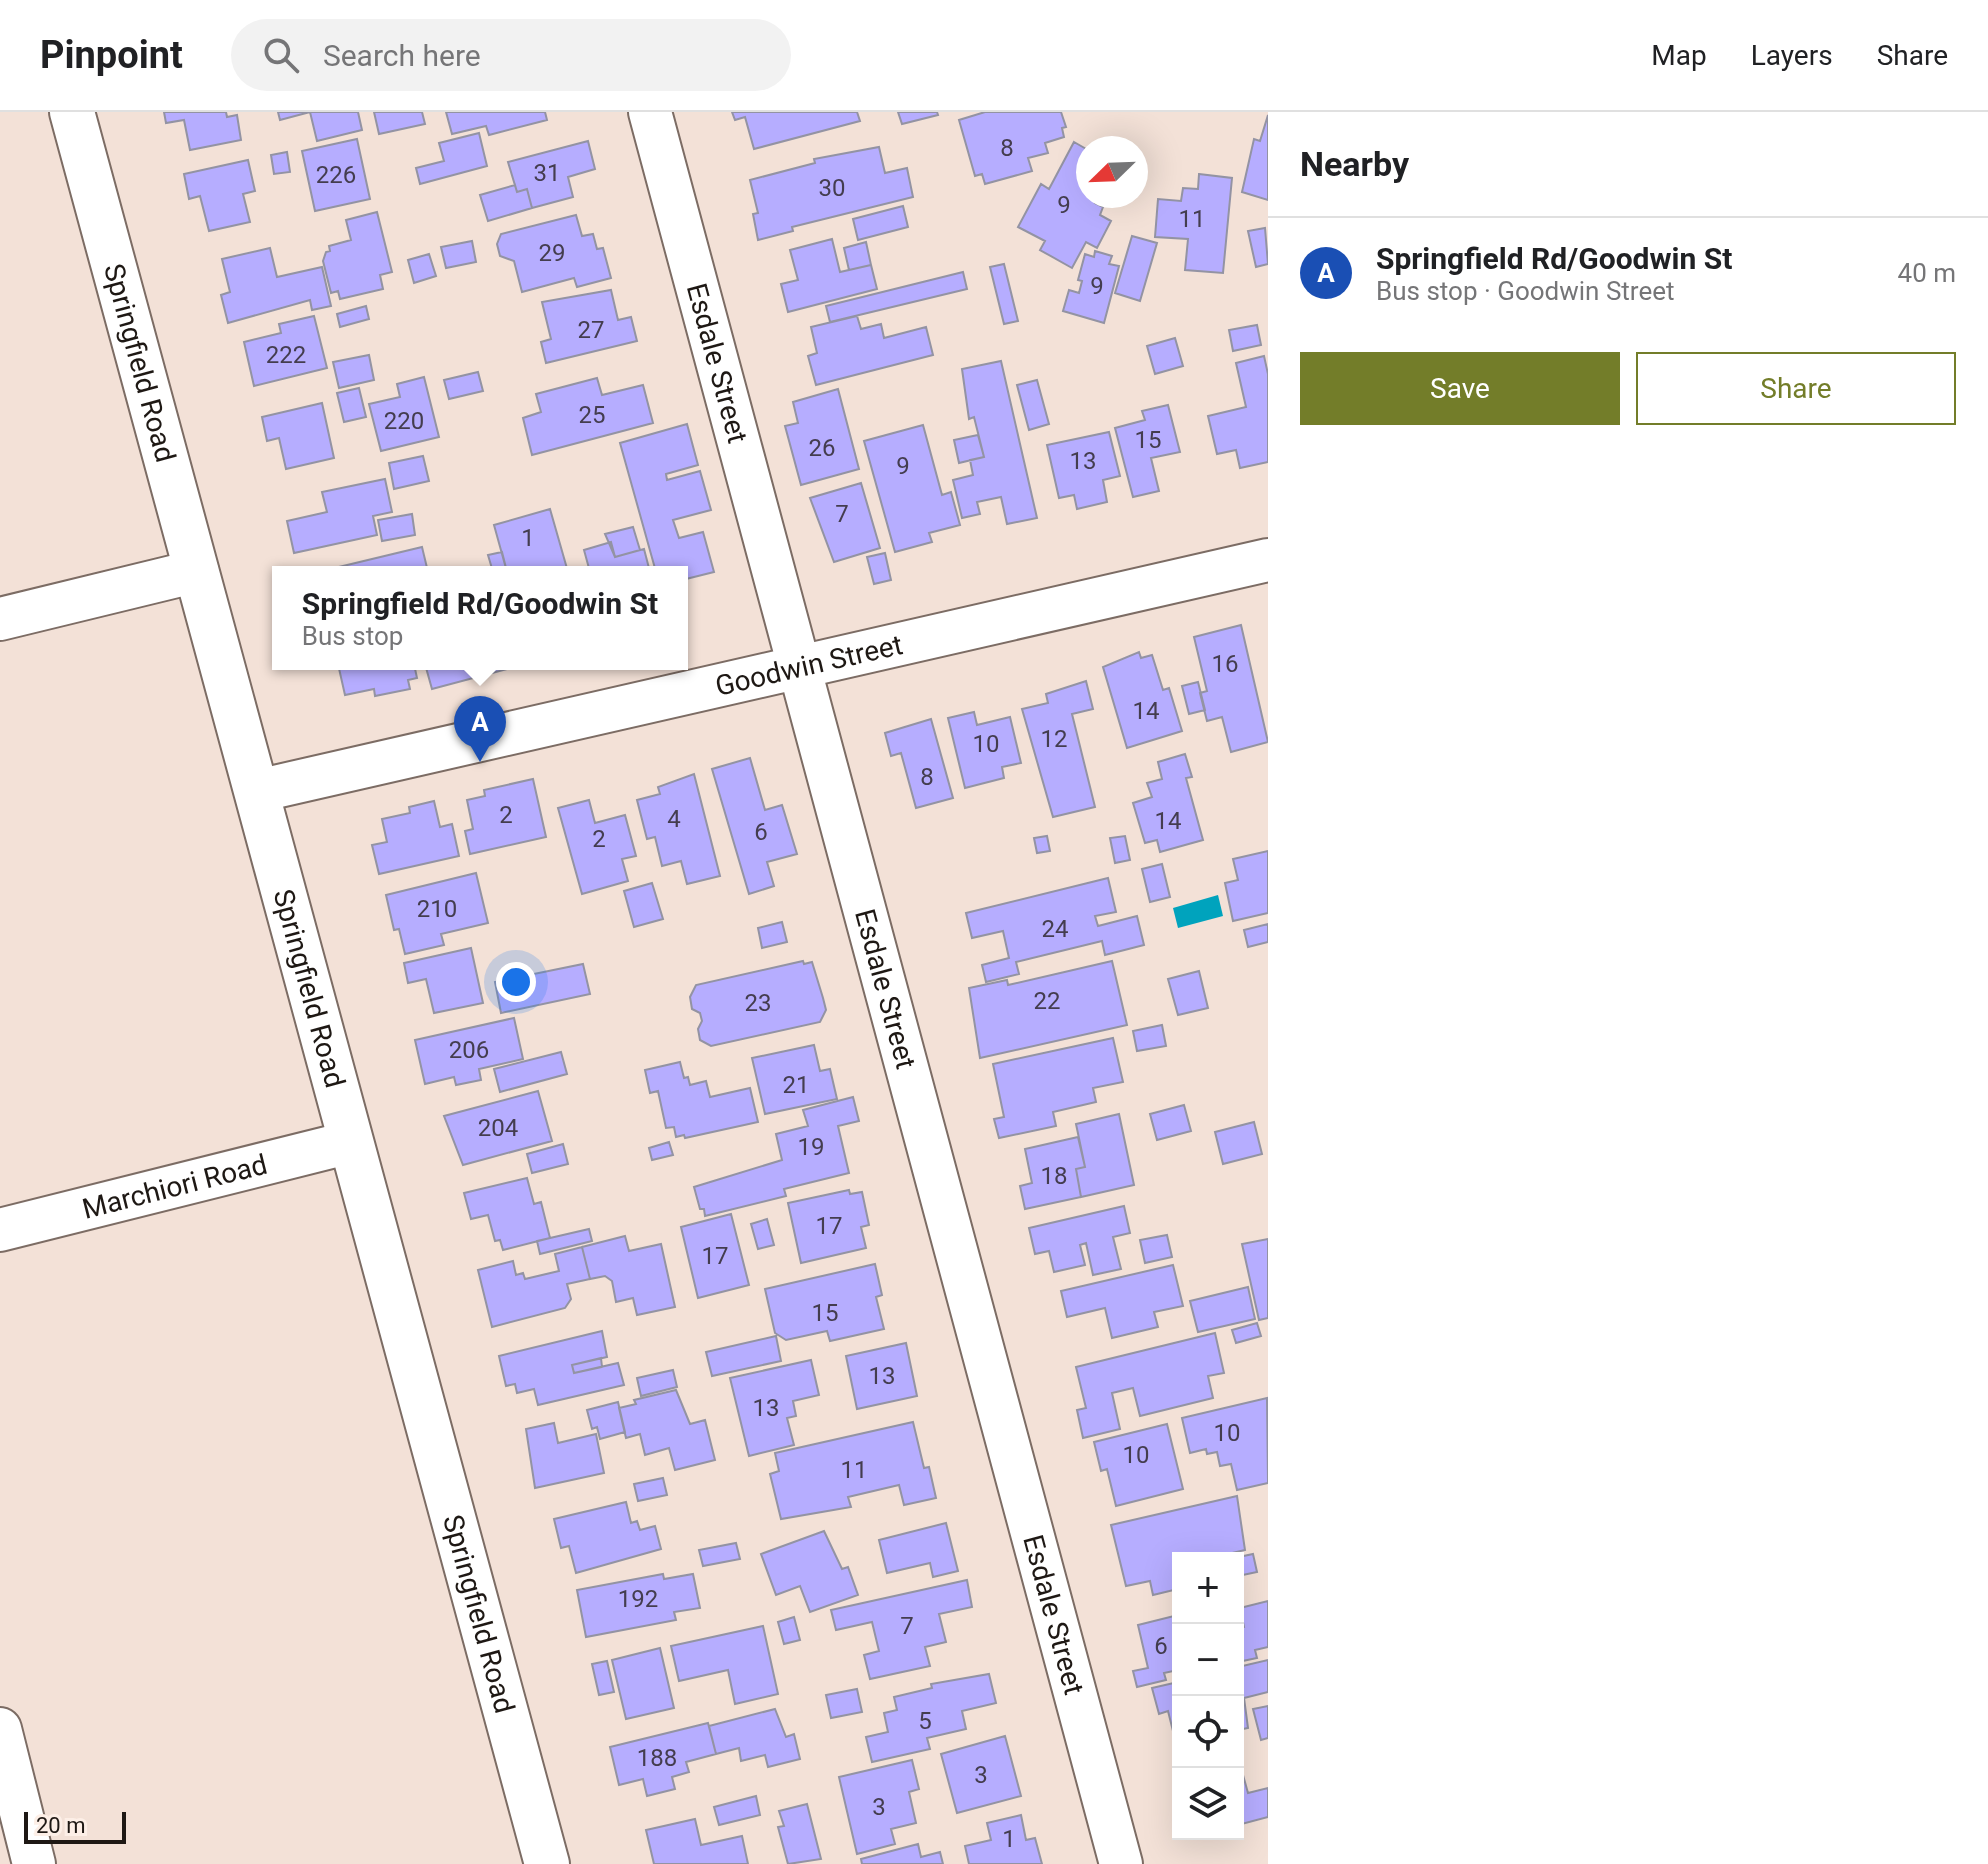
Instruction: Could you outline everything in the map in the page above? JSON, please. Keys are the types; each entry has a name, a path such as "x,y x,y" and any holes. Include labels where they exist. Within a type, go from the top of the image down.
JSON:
{"main road":[{"name":"Springfield Road","path":"72,112 547,1864"}],"street":[{"name":"Esdale Street","path":"650,112 1121,1864"},
{"name":"Goodwin Street","path":"257,791 1268,560"},
{"path":"0,619 197,571"},
{"name":"Marchiori Road","path":"0,1230 351,1142"},
{"path":"0,1729 34,1864"}],"water":[{"path":"1218,895 1223,916 1178,928 1173,908"}],"building":[{"path":"164,112 226,112 227,117 237,115 241,140 190,150 184,120 166,123"},
{"path":"278,112 310,112 280,120"},
{"path":"310,112 358,112 362,130 317,141"},
{"path":"374,112 422,112 425,124 379,134"},
{"path":"446,112 545,112 547,120 489,135 486,126 452,134"},
{"path":"732,112 857,112 860,121 754,149 745,117 735,120"},
{"path":"898,112 937,112 938,115 902,124"},
{"path":"985,112 1061,112 1066,127 1062,128 1064,137 1045,143 1048,153 1028,158 1032,171 985,184 982,174 975,176 959,120"},
{"path":"1268,115 1268,200 1242,192 1254,139 1260,141"},
{"path":"479,133 487,166 420,184 416,168 444,161 439,143"},
{"path":"357,139 370,199 315,211 302,151"},
{"path":"588,141 595,169 568,177 573,197 532,208 527,189 517,192 508,162"},
{"path":"1074,142 1076,208 1103,208 1100,215 1111,221 1097,248 1086,242 1072,268 1040,250 1045,241 1018,227 1041,184 1049,189"},
{"path":"879,147 885,173 907,168 913,197 792,227 793,231 758,240 753,214 758,213 750,180 815,163 814,159"},
{"path":"287,152 290,172 274,174 271,155"},
{"path":"248,160 255,191 243,194 250,222 209,231 200,196 189,199 184,174"},
{"path":"1199,174 1232,178 1223,273 1185,270 1188,239 1155,237 1158,199 1181,201 1183,188 1198,189"},
{"path":"515,185 517,192 527,189 532,208 488,221 480,195"},
{"path":"903,206 908,227 858,240 853,219"},
{"path":"377,212 392,272 380,275 383,289 340,299 338,291 331,293 323,261 326,252 330,251 329,246 351,240 346,220"},
{"path":"576,215 582,236 593,234 597,249 603,248 611,278 577,287 574,278 522,292 514,261 500,256 497,244 501,234"},
{"path":"1265,228 1268,264 1256,267 1248,231"},
{"path":"1132,236 1157,243 1140,301 1115,293"},
{"path":"832,239 840,272 871,265 877,289 788,312 781,284 798,280 790,250"},
{"path":"472,241 476,262 446,268 441,247"},
{"path":"866,242 871,265 849,270 844,248"},
{"path":"270,248 277,277 322,267 331,306 312,310 310,300 228,323 221,295 230,292 222,259"},
{"path":"1095,251 1112,256 1109,264 1119,266 1104,323 1063,311 1069,290 1079,293 1082,281 1078,280 1085,254 1094,257"},
{"path":"429,254 436,276 414,283 408,260"},
{"path":"1004,264 1018,321 1004,324 990,267"},
{"path":"963,272 967,289 830,322 826,306"},
{"path":"611,290 618,320 631,317 637,341 546,363 541,342 551,339 542,302"},
{"path":"366,306 369,319 340,327 337,314"},
{"path":"314,316 327,368 254,386 244,342 281,333 279,324"},
{"path":"857,316 861,329 881,324 884,338 926,327 933,355 816,385 808,356 817,353 811,327"},
{"path":"1257,325 1261,345 1233,351 1229,330"},
{"path":"1175,338 1183,366 1155,374 1147,346"},
{"path":"369,355 374,380 339,388 333,362"},
{"path":"1264,356 1268,374 1268,462 1240,468 1236,450 1217,454 1208,416 1246,407 1236,363"},
{"path":"1001,361 1037,518 1007,524 1001,497 977,502 980,514 962,518 953,480 973,475 970,460 984,457 974,417 969,419 962,369"},
{"path":"478,372 483,391 449,399 444,380"},
{"path":"424,377 439,437 381,451 369,404 400,397 397,384"},
{"path":"597,378 602,395 643,385 653,423 532,455 523,418 541,412 536,394"},
{"path":"1037,380 1049,424 1029,430 1017,385"},
{"path":"359,388 366,417 344,422 337,393"},
{"path":"838,389 859,469 801,485 785,426 798,423 793,402"},
{"path":"322,403 334,458 286,469 279,438 267,441 262,417"},
{"path":"1168,405 1180,452 1151,458 1159,491 1133,497 1115,428 1145,420 1142,411"},
{"path":"687,424 698,465 666,474 667,480 700,471 711,510 673,520 679,538 703,532 714,572 688,578 688,566 654,566 620,443"},
{"path":"923,425 942,495 951,492 960,525 929,533 932,542 895,552 864,441"},
{"path":"1109,432 1120,476 1103,480 1107,502 1077,509 1074,495 1059,498 1047,445"},
{"path":"978,435 984,457 959,463 954,440"},
{"path":"423,456 429,481 394,489 389,463"},
{"path":"385,479 392,512 373,516 377,535 294,553 287,521 327,512 322,492"},
{"path":"861,483 880,548 834,562 810,498"},
{"path":"550,509 566,566 505,566 494,525"},
{"path":"412,514 415,535 382,541 378,520"},
{"path":"633,527 640,550 615,557 605,534"},
{"path":"611,542 615,557 644,549 648,566 588,566 584,550"},
{"path":"422,547 427,566 343,566"},
{"path":"502,552 506,566 491,566 488,555"},
{"path":"885,553 891,580 874,584 867,557"},
{"path":"1241,625 1268,742 1231,752 1222,717 1207,721 1200,693 1207,691 1194,637"},
{"path":"1139,652 1141,658 1152,655 1163,690 1169,688 1182,731 1127,748 1103,667"},
{"path":"339,670 415,670 417,678 408,680 410,689 375,696 374,689 345,695"},
{"path":"427,670 504,670 432,689"},
{"path":"1086,681 1093,709 1072,714 1095,807 1053,817 1022,709 1048,703 1046,694"},
{"path":"1198,682 1205,710 1189,714 1182,686"},
{"path":"974,712 977,725 1010,717 1021,763 1002,767 1004,778 965,788 948,718"},
{"path":"931,719 953,798 916,808 901,753 891,756 885,733"},
{"path":"1185,754 1192,777 1186,778 1203,840 1160,852 1157,840 1145,843 1133,803 1152,797 1147,783 1162,779 1158,762"},
{"path":"750,758 765,810 782,805 797,854 767,862 774,886 749,894 712,769"},
{"path":"694,774 720,876 687,884 681,861 662,866 655,837 647,839 637,800 660,794 658,787"},
{"path":"533,779 546,837 470,854 465,831 473,829 467,800 485,796 484,790"},
{"path":"589,800 595,823 625,815 636,856 622,859 628,881 582,894 558,808"},
{"path":"434,801 440,827 452,824 459,856 379,874 372,845 387,842 382,819 410,813 409,807"},
{"path":"1047,836 1050,851 1037,853 1034,838"},
{"path":"1125,836 1130,860 1115,863 1110,838"},
{"path":"1268,851 1268,913 1233,921 1225,883 1238,880 1233,859"},
{"path":"1162,864 1170,897 1150,902 1142,869"},
{"path":"476,873 488,923 441,934 444,945 405,954 399,929 394,930 386,895"},
{"path":"1108,878 1116,912 1095,916 1098,926 1137,916 1144,945 1105,955 1102,941 1016,962 1019,974 986,982 982,965 1009,958 1003,931 972,938 966,913"},
{"path":"652,883 663,919 634,927 624,891"},
{"path":"782,922 787,942 762,948 758,928"},
{"path":"1268,924 1268,942 1248,947 1244,930"},
{"path":"471,948 483,1003 434,1013 426,979 408,983 404,963"},
{"path":"803,961 804,964 812,962 823,998 826,1010 820,1022 711,1046 700,1040 698,1029 702,1021 700,1013 692,1009 690,997 696,985"},
{"path":"1112,961 1127,1025 980,1058 969,988 1007,980 1008,985"},
{"path":"583,964 590,994 501,1013 495,982"},
{"path":"1199,971 1208,1008 1178,1015 1168,979"},
{"path":"514,1018 523,1059 479,1069 481,1080 456,1085 454,1077 425,1084 415,1040"},
{"path":"1162,1025 1166,1046 1137,1051 1133,1031"},
{"path":"1113,1038 1123,1082 1093,1088 1096,1102 1053,1112 1056,1126 999,1138 994,1119 1004,1117 993,1064"},
{"path":"814,1045 820,1071 830,1069 837,1099 765,1114 752,1058"},
{"path":"561,1052 567,1074 500,1092 494,1069"},
{"path":"680,1062 684,1078 688,1077 690,1085 706,1081 710,1097 750,1088 758,1122 685,1138 684,1135 676,1137 674,1127 666,1128 658,1091 650,1093 645,1070"},
{"path":"538,1091 552,1141 463,1165 444,1116"},
{"path":"853,1097 859,1121 838,1126 849,1173 784,1189 786,1196 705,1216 694,1187 782,1160 776,1134 808,1126 803,1110"},
{"path":"1184,1105 1191,1131 1157,1140 1150,1114"},
{"path":"1119,1114 1134,1185 1081,1197 1076,1169 1085,1167 1076,1124"},
{"path":"1254,1122 1262,1154 1223,1164 1215,1132"},
{"path":"1078,1137 1085,1167 1076,1169 1081,1197 1025,1209 1020,1186 1032,1183 1025,1149"},
{"path":"669,1142 673,1155 652,1160 649,1148"},
{"path":"563,1144 568,1164 532,1173 527,1154"},
{"path":"527,1178 534,1204 541,1202 550,1238 503,1250 500,1240 495,1241 488,1215 471,1219 464,1193"},
{"path":"849,1190 850,1194 862,1192 869,1225 861,1227 866,1248 801,1263 788,1203"},
{"path":"1124,1206 1130,1233 1113,1237 1121,1269 1093,1275 1086,1243 1080,1245 1085,1265 1054,1272 1049,1251 1035,1254 1029,1228"},
{"path":"731,1214 749,1285 698,1298 681,1227"},
{"path":"767,1219 774,1245 758,1249 751,1224"},
{"path":"589,1229 592,1241 540,1254 537,1241"},
{"path":"1167,1235 1172,1257 1145,1263 1140,1240"},
{"path":"625,1236 629,1251 661,1244 675,1307 637,1315 633,1298 616,1302 612,1281 605,1276 590,1279 582,1247"},
{"path":"1268,1239 1268,1318 1259,1320 1242,1244"},
{"path":"582,1247 590,1279 567,1284 571,1299 565,1308 492,1327 478,1270 513,1261 516,1275 523,1273 525,1279 559,1271 555,1254"},
{"path":"875,1264 882,1295 876,1297 884,1329 830,1341 827,1331 786,1340 775,1333 765,1289"},
{"path":"1173,1265 1183,1306 1154,1312 1158,1327 1112,1338 1105,1308 1067,1317 1061,1291"},
{"path":"1248,1287 1255,1319 1198,1332 1190,1301"},
{"path":"1257,1323 1261,1336 1236,1343 1232,1330"},
{"path":"602,1331 607,1357 572,1365 574,1373 618,1363 624,1385 538,1405 534,1389 517,1393 515,1384 506,1386 499,1356"},
{"path":"1215,1333 1224,1373 1208,1376 1213,1398 1140,1416 1133,1388 1112,1393 1120,1429 1083,1438 1077,1410 1086,1408 1076,1367"},
{"path":"776,1336 781,1361 712,1376 706,1352"},
{"path":"906,1343 917,1396 857,1409 846,1356"},
{"path":"601,1358 602,1367 574,1373 572,1365"},
{"path":"811,1360 819,1395 793,1401 796,1416 787,1418 794,1445 749,1456 730,1378"},
{"path":"673,1370 677,1387 641,1396 637,1378"},
{"path":"676,1390 690,1424 705,1420 715,1460 675,1470 669,1448 645,1455 640,1434 626,1438 619,1408 636,1404 634,1400"},
{"path":"1267,1398 1268,1483 1237,1490 1231,1464 1220,1466 1217,1452 1207,1454 1206,1449 1190,1453 1182,1418"},
{"path":"618,1402 625,1432 600,1439 597,1427 592,1429 587,1410"},
{"path":"913,1422 924,1468 929,1467 936,1498 904,1505 899,1485 848,1497 851,1507 781,1519 770,1474 779,1471 775,1453"},
{"path":"554,1423 558,1443 596,1434 604,1473 535,1488 526,1429"},
{"path":"1167,1424 1183,1489 1116,1506 1107,1469 1101,1471 1094,1442"},
{"path":"663,1478 667,1495 638,1501 634,1484"},
{"path":"1237,1496 1245,1550 1172,1552 1172,1590 1153,1595 1150,1581 1126,1586 1111,1525"},
{"path":"626,1502 631,1523 637,1521 640,1530 655,1526 661,1549 576,1573 569,1546 561,1548 554,1519"},
{"path":"946,1523 958,1571 933,1577 930,1563 887,1573 879,1540"},
{"path":"824,1531 842,1569 848,1567 858,1595 810,1612 800,1586 776,1595 761,1554"},
{"path":"736,1543 740,1559 703,1566 699,1550"},
{"path":"1253,1554 1257,1572 1244,1575 1244,1556"},
{"path":"663,1574 664,1579 693,1574 700,1608 674,1612 676,1620 586,1637 577,1590"},
{"path":"967,1580 972,1607 939,1614 946,1642 925,1647 930,1666 870,1679 864,1655 879,1651 872,1622 836,1630 831,1610"},
{"path":"1268,1601 1268,1647 1255,1650 1257,1658 1244,1661 1244,1624 1244,1607"},
{"path":"1172,1616 1172,1671 1164,1673 1166,1680 1137,1687 1133,1671 1148,1668 1138,1625"},
{"path":"794,1617 800,1640 784,1644 778,1622"},
{"path":"763,1626 778,1694 735,1704 728,1670 679,1681 671,1646"},
{"path":"660,1648 674,1708 626,1719 612,1660"},
{"path":"1268,1660 1268,1692 1244,1698 1244,1666"},
{"path":"607,1661 614,1692 599,1695 592,1664"},
{"path":"989,1674 996,1703 962,1711 966,1729 927,1738 930,1749 872,1762 866,1737 888,1732 884,1713 897,1710 894,1697 932,1688 931,1684"},
{"path":"1172,1683 1172,1727 1168,1711 1159,1714 1152,1688"},
{"path":"857,1689 862,1712 831,1718 826,1695"},
{"path":"1244,1698 1248,1728 1244,1729"},
{"path":"1268,1706 1268,1738 1261,1740 1253,1709"},
{"path":"775,1709 786,1737 794,1734 800,1759 768,1767 765,1755 741,1761 739,1748 716,1754 709,1726"},
{"path":"708,1723 716,1754 686,1762 689,1772 672,1777 675,1789 647,1796 643,1779 619,1785 610,1747"},
{"path":"1005,1736 1021,1796 957,1813 941,1754"},
{"path":"912,1760 919,1789 909,1792 916,1823 891,1829 895,1844 857,1854 839,1777"},
{"path":"1244,1779 1248,1793 1268,1788 1268,1817 1244,1823"},
{"path":"756,1796 760,1815 719,1825 714,1807"},
{"path":"807,1804 821,1859 788,1864 778,1827 784,1826 779,1811"},
{"path":"1021,1815 1026,1840 1035,1838 1042,1864 969,1864 965,1846 991,1840 987,1823"},
{"path":"695,1819 701,1845 742,1836 748,1864 654,1864 646,1830"},
{"path":"918,1844 921,1857 940,1852 943,1864 862,1864 861,1859"}],"place":[{"name":"Springfield Rd/Goodwin St","path":"480,762"}]}
